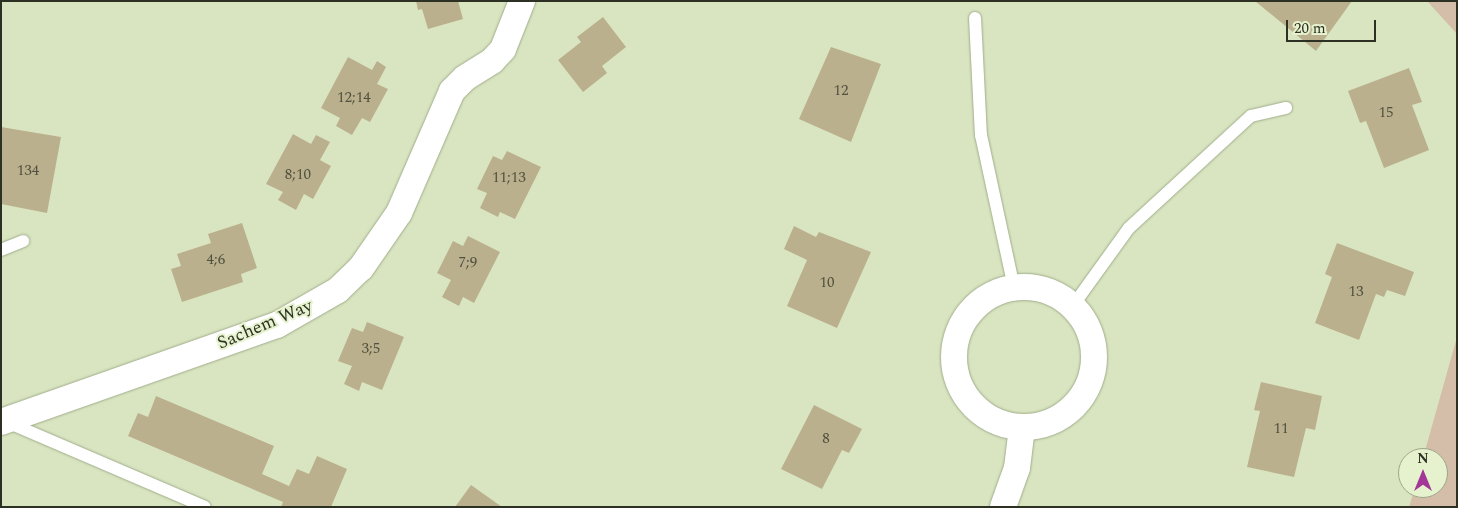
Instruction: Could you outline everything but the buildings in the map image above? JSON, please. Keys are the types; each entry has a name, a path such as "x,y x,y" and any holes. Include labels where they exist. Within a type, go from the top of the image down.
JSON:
{"street":[{"name":"Sachem Way","path":"2,421 277,325 338,290 361,268 399,212 452,91 465,78 492,61 503,49 522,1"},
{"path":"1014,287 1040,288 1054,294 1072,306 1087,327 1093,342 1092,373 1087,388 1078,402 1060,417 1038,426 1022,427 1008,425 981,412 962,391 954,363 957,334 971,310 995,292 1014,287"},
{"path":"1003,507 1017,468 1022,427"}],"lane":[{"path":"975,18 982,135 1014,287"},
{"path":"1072,306 1130,228 1251,116 1286,108"},
{"path":"1,250 23,241"},
{"path":"2,421 205,507"}],"shaded area":[{"path":"1427,1 1457,1 1457,34"},
{"path":"1457,337 1457,507 1409,507 1412,498 1448,498 1448,448 1426,448"}]}
